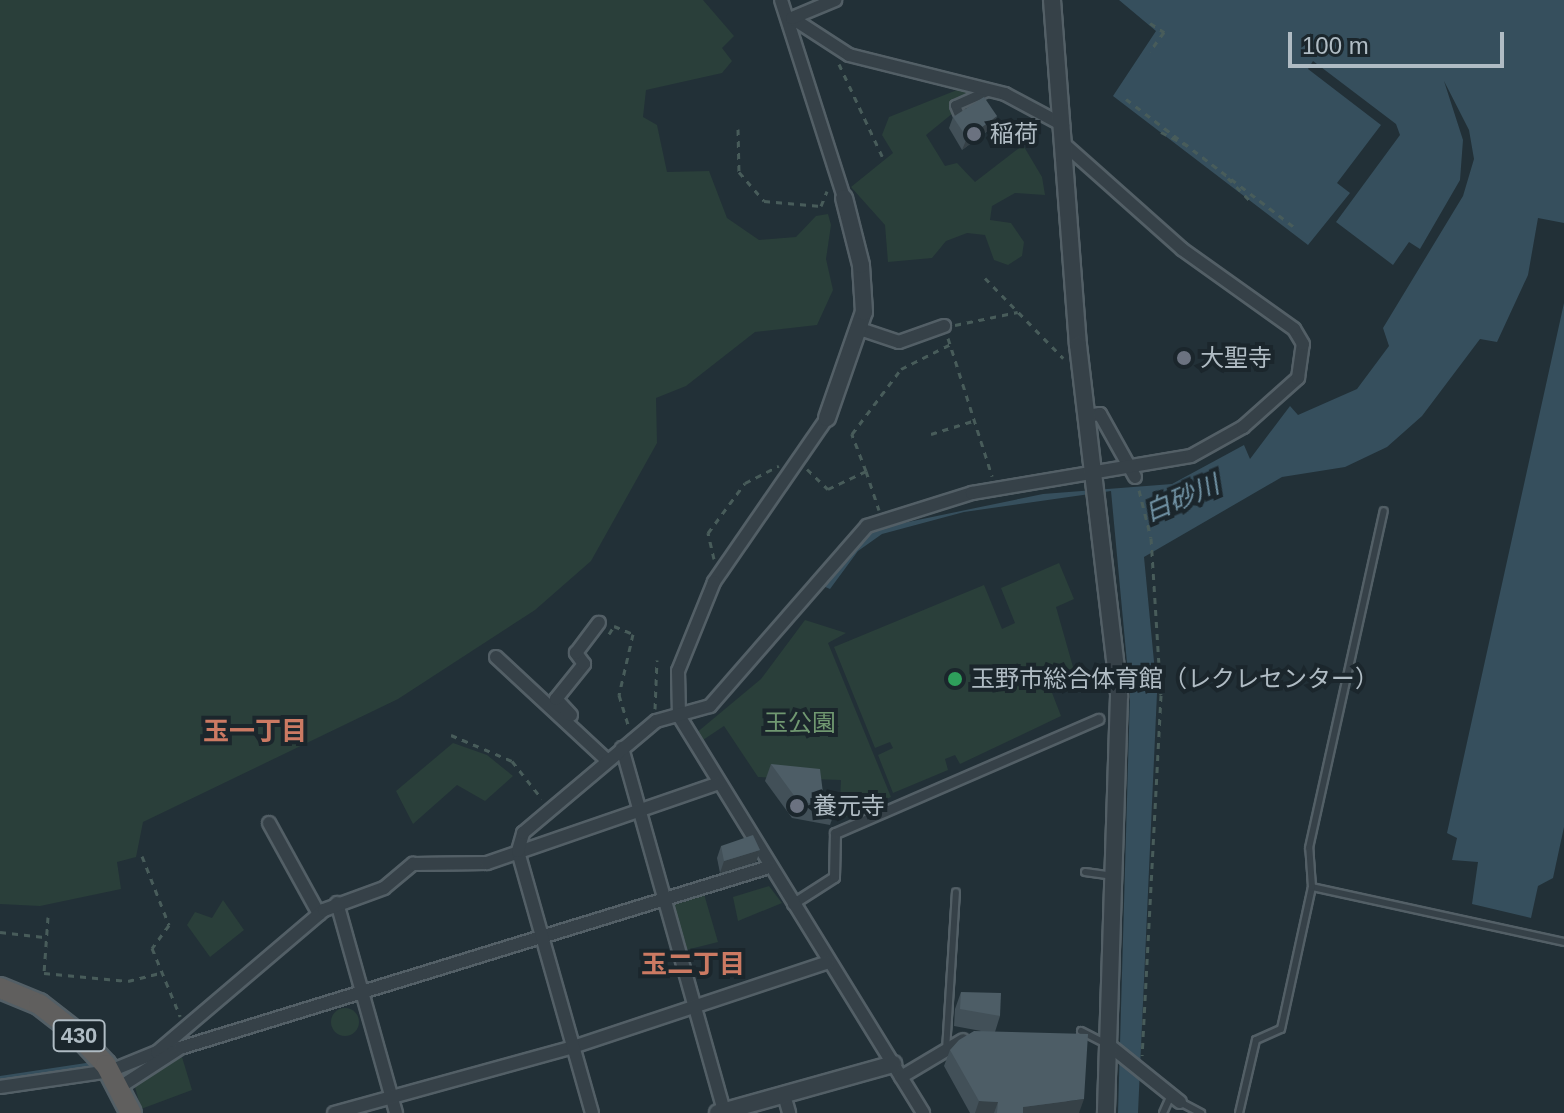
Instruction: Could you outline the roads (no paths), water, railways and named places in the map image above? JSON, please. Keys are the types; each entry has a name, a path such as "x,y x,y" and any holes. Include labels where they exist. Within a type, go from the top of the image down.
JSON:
{"highway":[{"name":"430","path":"0,988 54,1014 115,1079 131,1113"}],"street":[{"path":"781,0 792,18 861,265 860,329 827,418 719,574 678,671 679,716 717,784 923,1113"},
{"path":"792,18 835,0"},
{"path":"1052,0 1086,416 1119,696 1114,1049 1106,1113"},
{"path":"792,18 833,48 987,91 1063,125"},
{"path":"960,117 955,105 987,91"},
{"path":"592,1113 518,851 523,833 656,721 710,706 779,634 850,538 881,517 996,490 1096,485 1191,456 1243,427 1298,378 1303,344 1064,144"},
{"path":"860,329 899,342 944,326"},
{"path":"1086,416 1100,414 1133,472"},
{"path":"567,721 571,715 556,699 584,664 576,653 599,623"},
{"path":"496,657 607,760"},
{"path":"792,904 834,877 835,833 1098,719"},
{"path":"627,743 639,809 697,1009 721,1112 897,1070 963,1040 978,1040"},
{"path":"115,1079 187,1028 319,914 337,903 384,888 413,864 487,863 717,784"},
{"path":"269,823 319,914"},
{"path":"0,1087 115,1079 180,1048 544,941 769,867"},
{"path":"337,903 396,1113"},
{"path":"334,1113 573,1047 697,1009 828,962"},
{"path":"1114,1049 1142,1067 1176,1098"},
{"path":"784,1095 789,1113"}],"lane":[{"path":"1239,1113 1256,1040 1281,1029 1312,887 1309,848 1384,511"},
{"path":"1085,872 1117,876"},
{"path":"1312,887 1564,942"},
{"path":"946,1050 956,892"},
{"path":"1081,1031 1114,1049"},
{"path":"1163,1113 1176,1098 1201,1113"}],"water":[{"name":"白砂川","path":"1119,0 1564,0 1564,223 1538,218 1528,275 1497,342 1480,339 1422,416 1387,447 1345,467 1282,477 1144,557 1157,693 1138,1113 1118,1113 1130,695 1111,491 964,512 882,534 858,551 830,589 823,586 853,546 879,528 1043,494 1172,484 1244,445 1250,459 1290,406 1298,415 1357,389 1389,346 1383,328 1463,196 1474,159 1469,130 1444,81 1463,140 1460,180 1420,249 1409,242 1393,265 1336,222 1400,135 1396,124 1313,61 1308,69 1381,125 1337,183 1350,193 1308,245 1113,96 1156,31"},
{"path":"1564,303 1564,827 1553,878 1538,886 1531,918 1472,904 1478,862 1452,860 1457,838 1447,833"}],"waterway":[{"path":"0,1078 93,1064"}],"place":[{"name":"稲荷","path":"974,134"},
{"name":"大聖寺","path":"1184,358"},
{"name":"玉野市総合体育館（レクレセンター）","path":"955,679"},
{"name":"養元寺","path":"797,806"}],"district":[{"name":"玉一丁目","path":"255,732"},
{"name":"玉二丁目","path":"693,965"}],"park label":[{"name":"玉公園","path":"800,723"}]}
